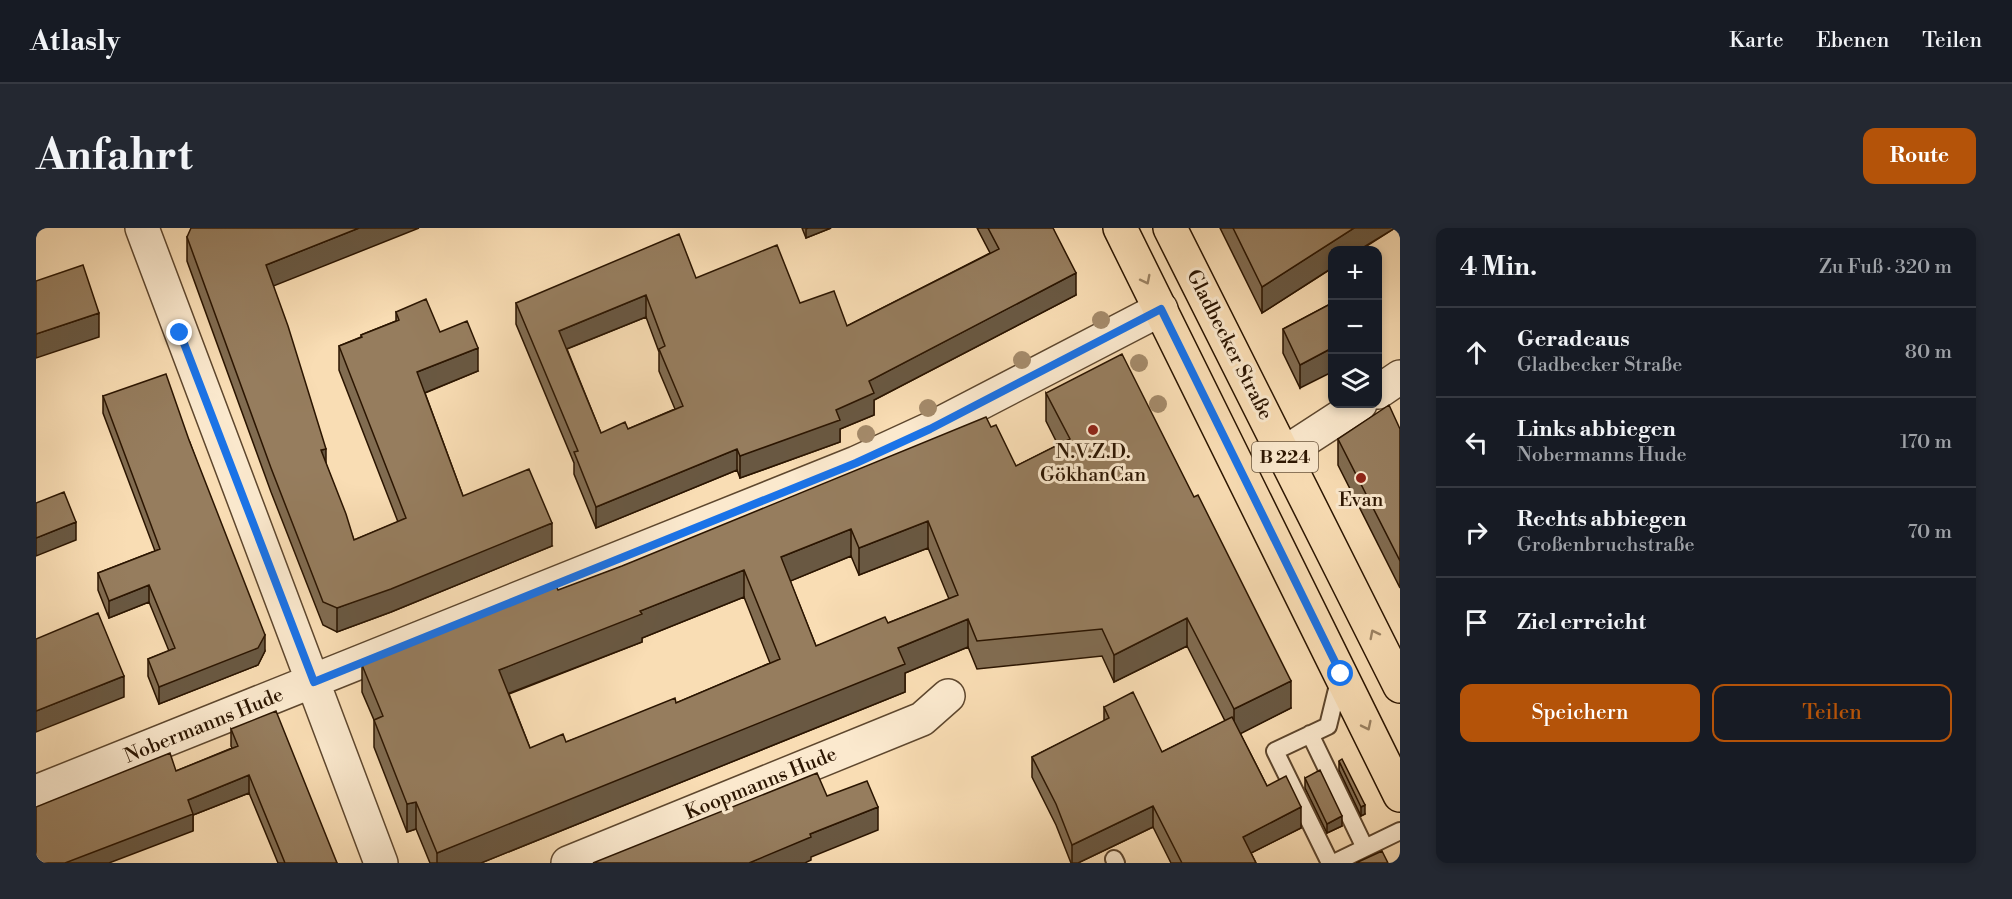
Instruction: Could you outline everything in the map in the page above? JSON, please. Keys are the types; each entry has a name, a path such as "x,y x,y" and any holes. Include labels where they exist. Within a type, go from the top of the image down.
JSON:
{"main road":[{"name":"B 224","path":"1120,228 1400,795"},
{"name":"Gladbecker Straße","path":"1170,228 1400,686"}],"street":[{"path":"142,228 381,863"},
{"name":"Nobermanns Hude","path":"36,792 856,463 930,429 1161,309"},
{"path":"1382,389 1400,377"},
{"path":"1283,454 1354,408"},
{"name":"Koopmanns Hude","path":"568,863 921,719 948,696"}],"lane":[{"path":"1341,674 1328,726 1275,751 1332,863 1400,831"},
{"path":"1310,734 1365,848"}],"building":[{"path":"191,228 359,228 266,265 288,326 326,449 321,450 354,540 406,518 339,346 399,320 396,312 426,299 440,332 467,321 478,348 417,372 463,496 529,469 552,523 391,589 337,608 323,602 271,468 187,237"},
{"path":"988,228 1053,228 1076,273 869,381 874,393 836,410 840,420 740,456 737,449 596,507 574,452 578,451 516,303 679,234 696,278 777,245 800,303 834,291 847,326 999,249","holes":["646,295 665,346 659,349 683,406 628,429 625,422 601,433 559,331"]},
{"path":"1233,228 1354,228 1262,287"},
{"path":"83,265 99,313 36,334 36,281"},
{"path":"1328,305 1328,350 1300,365 1283,329"},
{"path":"1122,354 1194,497 1198,495 1291,681 1234,709 1187,618 1114,655 1102,629 977,641 968,619 898,648 905,664 437,853 416,802 407,804 374,720 383,716 362,665 556,586 558,590 622,566 986,417 991,427 996,425 1016,466 1070,439 1046,393","holes":["928,521 958,595 888,623 885,617 816,646 781,557 851,529 859,548","744,570 780,659 676,703 675,698 566,742 563,734 530,748 499,670 642,614 640,611"]},
{"path":"166,374 189,440 265,635 258,648 159,687 148,659 175,648 149,585 109,601 98,573 160,549 103,396"},
{"path":"1389,405 1400,429 1400,561 1338,439"},
{"path":"64,492 76,522 36,538 36,503"},
{"path":"98,613 124,676 36,711 36,639"},
{"path":"1133,692 1162,752 1232,717 1267,786 1286,776 1301,807 1243,837 1256,863 1182,863 1153,806 1072,845 1056,804 1032,757 1109,718 1104,707"},
{"path":"276,711 337,863 285,863 249,775 188,800 193,814 65,863 36,863 36,807 170,753 176,771 238,746 231,729"},
{"path":"1342,759 1365,805 1361,807 1339,761"},
{"path":"1320,770 1342,816 1327,824 1305,778"},
{"path":"817,773 827,796 867,781 878,807 810,834 811,837 749,863 593,863"},
{"path":"1382,851 1388,863 1356,863"}],"place":[{"name":"N.V.Z.D. GökhanCan","path":"1093,430"},
{"name":"Evan","path":"1361,478"}],"route":[{"path":"180,333 314,682 856,463 930,429 1161,309 1341,674"}]}
